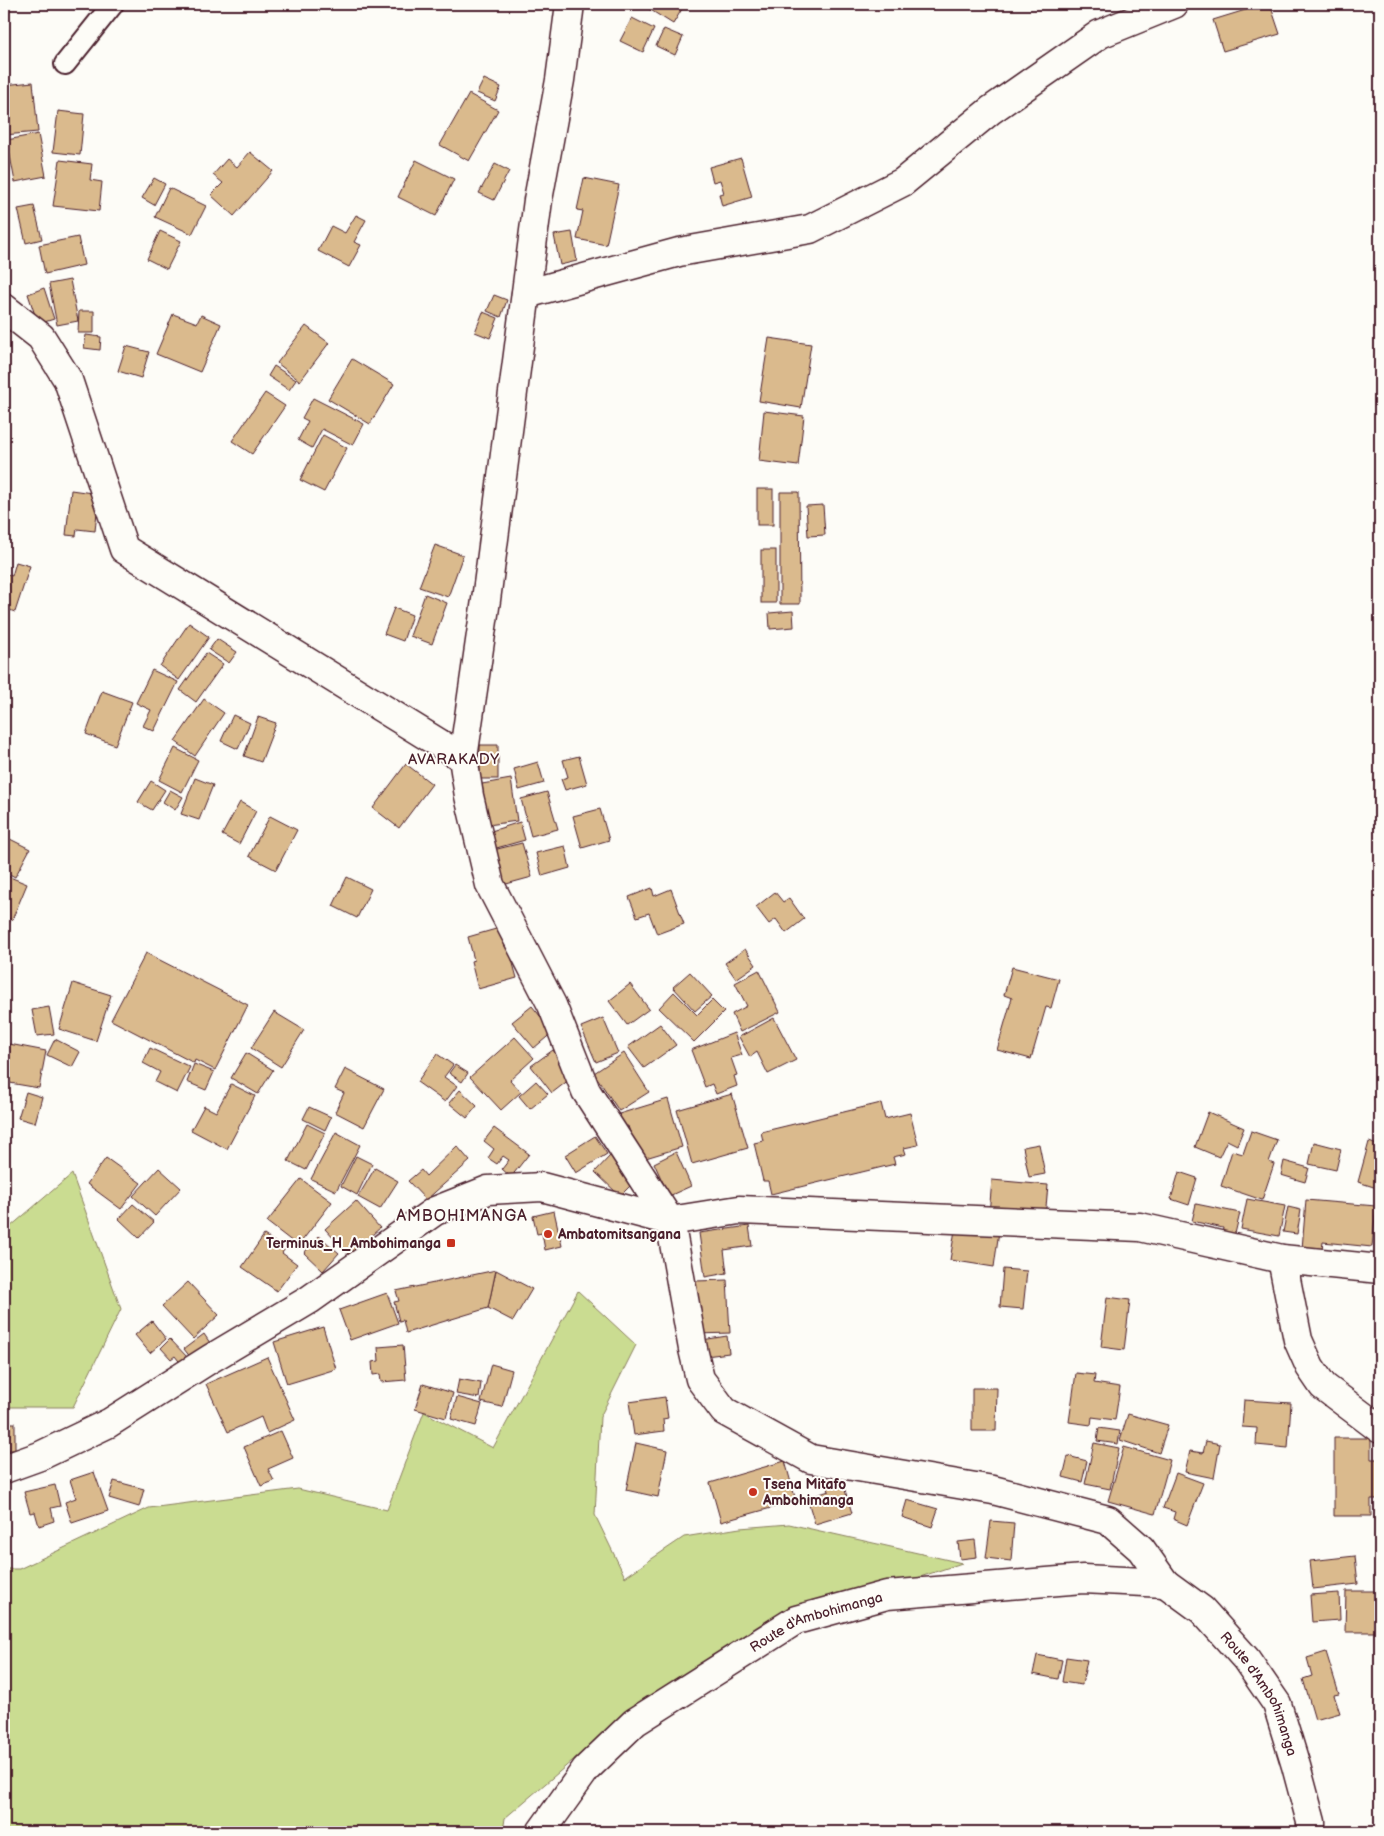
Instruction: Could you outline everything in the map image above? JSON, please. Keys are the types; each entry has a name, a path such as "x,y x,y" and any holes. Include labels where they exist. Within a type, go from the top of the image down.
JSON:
{"street":[{"path":"570,4 560,80 538,200 486,600 463,758 469,796 490,885 552,1005 586,1091 670,1221"},
{"path":"526,294 679,252 810,229 903,182 991,110 1100,34 1174,4"},
{"path":"4,308 42,337 68,380 124,549 463,758"},
{"path":"4,1469 40,1456 110,1422 309,1300 435,1211 488,1190 542,1187 670,1221 739,1210 1140,1227 1282,1259 1380,1268"},
{"name":"Route d'Ambohimanga","path":"670,1221 700,1379 724,1411 811,1459 993,1490 1108,1520 1141,1549 1165,1583 1202,1610 1246,1659 1277,1704 1296,1766 1312,1832"},
{"path":"1282,1259 1298,1340 1310,1367 1324,1386 1380,1429"},
{"name":"Route d'Ambohimanga","path":"540,1832 586,1769 635,1722 796,1620 887,1594 1083,1579 1165,1583"}],"lane":[{"path":"65,64 112,4"}],"green space":[{"path":"72,1174 121,1309 73,1407 4,1407 4,1228 10,1227"},
{"path":"578,1291 636,1345 600,1417 595,1515 625,1577 684,1537 740,1528 789,1524 962,1563 902,1583 619,1721 505,1818 503,1832 4,1832 4,1569 19,1569 149,1508 298,1489 387,1510 424,1412 493,1448"}],"building":[{"path":"641,4 685,4 673,24"},
{"path":"1270,4 1280,34 1223,51 1213,20"},
{"path":"632,18 654,29 643,52 620,41"},
{"path":"664,29 683,37 675,55 656,46"},
{"path":"484,79 501,87 495,101 477,93"},
{"path":"33,82 38,132 4,135 4,85"},
{"path":"469,94 498,110 469,161 440,145"},
{"path":"58,111 84,114 80,155 53,152"},
{"path":"38,134 46,176 15,182 7,140"},
{"path":"250,152 273,171 234,216 211,195 223,183 213,175 227,159 237,167"},
{"path":"741,158 752,197 722,206 719,194 724,193 720,180 713,182 709,167"},
{"path":"60,160 92,164 90,180 102,182 99,211 53,206"},
{"path":"416,160 454,179 436,216 398,197"},
{"path":"495,164 509,171 494,200 479,193"},
{"path":"154,178 165,184 154,205 142,198"},
{"path":"584,178 619,185 606,245 577,239 583,211 577,210"},
{"path":"169,188 206,206 192,234 155,217"},
{"path":"34,206 42,239 26,243 18,209"},
{"path":"356,215 366,220 354,242 361,245 349,267 318,251 331,226 345,233"},
{"path":"160,231 181,241 167,269 147,259"},
{"path":"572,232 577,261 560,265 554,235"},
{"path":"78,237 84,265 45,274 39,245"},
{"path":"70,280 78,321 57,325 49,284"},
{"path":"44,288 54,319 38,324 28,294"},
{"path":"494,295 507,300 501,317 487,311"},
{"path":"79,311 94,311 94,333 78,333"},
{"path":"483,312 498,318 490,338 475,332"},
{"path":"173,314 197,323 201,315 221,324 200,372 156,354"},
{"path":"306,326 329,343 300,381 277,363"},
{"path":"86,335 101,337 100,350 84,348"},
{"path":"769,338 811,344 801,408 759,401"},
{"path":"126,346 149,352 141,378 118,371"},
{"path":"352,359 394,384 370,424 328,399"},
{"path":"274,366 296,380 289,390 268,376"},
{"path":"265,393 285,406 252,454 232,441"},
{"path":"313,398 364,424 353,445 322,429 312,448 298,440 308,421 302,418"},
{"path":"764,411 804,416 798,466 759,461"},
{"path":"323,435 347,448 324,492 300,480"},
{"path":"757,489 773,489 773,525 757,525"},
{"path":"71,490 99,494 95,531 77,529 76,536 66,535"},
{"path":"780,492 799,492 800,604 780,604"},
{"path":"823,505 825,535 808,536 806,506"},
{"path":"435,545 463,555 448,597 419,587"},
{"path":"761,550 776,550 776,603 761,603"},
{"path":"16,562 30,566 15,612 4,608 4,573 12,576"},
{"path":"425,594 447,603 432,644 410,636"},
{"path":"394,608 412,615 403,641 384,634"},
{"path":"793,611 794,627 770,629 769,613"},
{"path":"189,623 209,637 179,680 160,666"},
{"path":"217,639 237,652 229,663 209,650"},
{"path":"206,653 223,664 196,702 180,690"},
{"path":"152,670 178,682 154,731 143,726 151,710 136,703"},
{"path":"102,691 132,702 115,745 86,734"},
{"path":"204,699 224,713 195,756 175,741"},
{"path":"233,715 250,723 238,749 221,741"},
{"path":"258,717 276,723 261,762 244,756"},
{"path":"480,745 498,745 498,779 480,779"},
{"path":"175,748 198,760 182,792 159,780"},
{"path":"579,756 587,784 565,790 561,779 568,777 563,760"},
{"path":"538,762 544,783 519,790 514,769"},
{"path":"406,764 432,784 399,828 373,808"},
{"path":"195,778 213,785 199,820 181,814"},
{"path":"511,779 517,821 488,825 482,784"},
{"path":"151,781 165,790 152,810 138,802"},
{"path":"170,790 183,797 175,810 163,802"},
{"path":"547,792 558,829 531,836 521,799"},
{"path":"240,802 256,811 239,844 222,835"},
{"path":"600,809 609,840 582,848 573,816"},
{"path":"270,816 297,830 276,870 249,856"},
{"path":"520,822 525,840 493,849 488,832"},
{"path":"8,838 30,849 15,877 4,871 4,846"},
{"path":"522,843 532,877 499,886 485,852"},
{"path":"565,846 570,868 542,876 536,853"},
{"path":"5,875 27,884 12,920 4,916"},
{"path":"347,877 371,889 357,918 333,906"},
{"path":"652,888 654,896 671,889 684,924 657,934 649,913 637,917 629,897"},
{"path":"775,892 783,902 789,898 804,919 786,933 776,919 769,924 756,907"},
{"path":"4,919 10,921 4,938"},
{"path":"503,927 517,978 478,989 471,961 474,960 468,937"},
{"path":"745,949 756,965 736,979 725,963"},
{"path":"146,953 248,1005 215,1070 195,1060 194,1063 111,1020"},
{"path":"1012,967 1059,979 1051,1008 1046,1007 1031,1059 997,1050 1012,998 1004,995"},
{"path":"759,970 780,1012 740,1032 732,1014 747,1006 735,983"},
{"path":"690,972 712,996 695,1011 673,987"},
{"path":"73,983 111,995 96,1041 59,1029"},
{"path":"630,984 649,1009 627,1025 609,1001"},
{"path":"674,992 697,1015 712,1000 724,1012 694,1042 659,1008"},
{"path":"532,1006 553,1032 534,1048 512,1022"},
{"path":"49,1007 54,1034 37,1036 32,1010"},
{"path":"274,1012 304,1030 281,1067 251,1048"},
{"path":"603,1018 618,1053 596,1062 581,1027"},
{"path":"774,1018 796,1060 768,1074 757,1052 750,1057 739,1037"},
{"path":"660,1024 676,1045 644,1068 628,1047"},
{"path":"734,1033 742,1055 731,1058 737,1075 734,1076 737,1086 716,1094 712,1084 705,1087 691,1050"},
{"path":"515,1037 534,1058 510,1080 521,1092 501,1110 470,1077"},
{"path":"55,1039 80,1052 72,1067 47,1055"},
{"path":"9,1044 46,1051 39,1088 4,1082"},
{"path":"150,1048 190,1067 177,1093 155,1082 160,1072 143,1063"},
{"path":"553,1050 574,1076 552,1093 531,1066"},
{"path":"246,1053 273,1070 258,1094 231,1078"},
{"path":"624,1053 649,1092 619,1111 594,1073"},
{"path":"437,1054 453,1065 444,1077 457,1086 445,1102 417,1082"},
{"path":"194,1064 214,1072 206,1090 187,1082"},
{"path":"455,1065 468,1073 462,1082 449,1073"},
{"path":"345,1069 384,1089 364,1127 335,1112 344,1093 335,1089"},
{"path":"536,1081 548,1094 530,1109 519,1096"},
{"path":"231,1084 255,1096 227,1149 191,1130 204,1106 216,1112"},
{"path":"460,1090 477,1106 467,1118 449,1103"},
{"path":"26,1092 42,1097 35,1123 18,1118"},
{"path":"732,1094 748,1148 692,1164 677,1110"},
{"path":"668,1099 682,1147 639,1160 628,1126 623,1127 619,1114"},
{"path":"881,1103 885,1119 910,1113 918,1145 904,1148 906,1154 893,1157 895,1164 771,1194 768,1181 763,1181 754,1143 763,1141 761,1132"},
{"path":"309,1107 331,1117 325,1130 303,1119"},
{"path":"1208,1112 1244,1128 1237,1145 1227,1140 1219,1157 1195,1147"},
{"path":"307,1124 325,1133 306,1170 288,1161"},
{"path":"494,1128 529,1154 511,1177 502,1169 509,1160 503,1156 497,1164 488,1158 494,1149 484,1141"},
{"path":"1251,1131 1277,1140 1269,1162 1274,1164 1262,1200 1221,1186 1232,1151 1243,1154"},
{"path":"336,1132 360,1145 336,1191 311,1179"},
{"path":"595,1136 607,1154 576,1173 565,1155"},
{"path":"1314,1142 1341,1149 1336,1170 1309,1164"},
{"path":"1369,1142 1380,1146 1380,1189 1358,1182"},
{"path":"1039,1144 1045,1174 1029,1177 1023,1147"},
{"path":"457,1146 470,1161 426,1200 408,1181 421,1170 426,1176"},
{"path":"676,1152 691,1186 669,1196 654,1163"},
{"path":"356,1156 372,1164 357,1195 341,1186"},
{"path":"610,1156 635,1181 620,1196 595,1172"},
{"path":"106,1158 141,1183 121,1209 87,1184"},
{"path":"1284,1161 1309,1168 1305,1182 1281,1175"},
{"path":"159,1168 181,1188 155,1216 133,1196"},
{"path":"375,1168 398,1181 380,1209 358,1197"},
{"path":"1179,1172 1197,1178 1189,1205 1171,1199"},
{"path":"301,1179 332,1202 298,1246 267,1222"},
{"path":"992,1180 1048,1185 1045,1218 989,1214"},
{"path":"1247,1199 1285,1206 1279,1236 1241,1229"},
{"path":"1306,1200 1376,1206 1372,1247 1323,1242 1322,1250 1302,1249"},
{"path":"356,1201 380,1228 349,1255 325,1229"},
{"path":"133,1204 154,1222 139,1238 119,1219"},
{"path":"1196,1204 1240,1213 1234,1238 1222,1235 1223,1228 1192,1221"},
{"path":"1288,1207 1301,1210 1297,1234 1283,1232"},
{"path":"554,1211 562,1246 545,1250 542,1233 537,1234 533,1216"},
{"path":"956,1224 999,1231 994,1267 950,1260"},
{"path":"749,1226 752,1246 724,1250 727,1273 705,1277 699,1233"},
{"path":"264,1235 285,1249 282,1253 297,1264 277,1291 242,1267"},
{"path":"319,1236 339,1253 323,1271 304,1253"},
{"path":"1003,1269 1027,1271 1023,1309 1000,1307"},
{"path":"496,1270 532,1289 513,1321 488,1308"},
{"path":"496,1270 488,1308 406,1333 403,1320 399,1321 394,1302 399,1301 396,1291"},
{"path":"727,1280 730,1333 698,1334 695,1281"},
{"path":"188,1282 219,1315 193,1339 162,1306"},
{"path":"387,1293 398,1323 350,1340 339,1310"},
{"path":"1107,1297 1130,1300 1124,1350 1101,1347"},
{"path":"152,1321 166,1339 150,1353 135,1335"},
{"path":"323,1327 336,1369 287,1384 274,1342"},
{"path":"204,1334 214,1349 194,1362 184,1349"},
{"path":"727,1336 729,1353 698,1357 696,1341"},
{"path":"170,1339 189,1359 182,1365 175,1356 171,1359 161,1348"},
{"path":"403,1345 406,1380 381,1382 380,1374 373,1375 372,1362 379,1361 378,1347"},
{"path":"267,1357 295,1420 267,1433 261,1417 228,1432 206,1384"},
{"path":"491,1364 512,1370 502,1407 481,1402"},
{"path":"1076,1373 1095,1375 1094,1383 1120,1387 1115,1420 1092,1417 1091,1425 1069,1422"},
{"path":"459,1379 481,1383 479,1398 456,1394"},
{"path":"423,1384 453,1393 446,1418 415,1409"},
{"path":"972,1388 997,1388 996,1431 972,1431"},
{"path":"457,1397 482,1404 476,1426 451,1419"},
{"path":"665,1397 668,1418 663,1419 664,1431 634,1435 629,1402"},
{"path":"1244,1400 1291,1403 1288,1448 1256,1445 1257,1428 1242,1427"},
{"path":"1128,1414 1168,1425 1159,1453 1120,1440"},
{"path":"4,1423 15,1423 15,1450 4,1450"},
{"path":"1099,1428 1120,1431 1118,1444 1097,1441"},
{"path":"281,1431 293,1458 268,1469 274,1481 261,1486 244,1447"},
{"path":"1334,1438 1371,1438 1371,1459 1380,1459 1380,1499 1371,1499 1371,1516 1334,1516"},
{"path":"1206,1441 1220,1444 1214,1478 1185,1472 1190,1451 1203,1453"},
{"path":"636,1443 667,1450 658,1497 626,1490"},
{"path":"1094,1443 1119,1448 1110,1489 1085,1484"},
{"path":"1124,1447 1170,1460 1155,1514 1108,1501"},
{"path":"1068,1456 1087,1461 1082,1482 1063,1477"},
{"name":"Tsena Mitafo Ambohimanga","path":"785,1461 796,1501 721,1522 710,1483"},
{"path":"94,1472 108,1511 72,1523 65,1502 76,1498 70,1480"},
{"path":"1176,1473 1203,1483 1187,1525 1173,1519 1175,1512 1163,1508"},
{"path":"841,1477 852,1513 815,1524 807,1498 829,1491 826,1482"},
{"path":"114,1481 144,1489 139,1507 109,1498"},
{"path":"55,1485 60,1506 51,1508 54,1521 39,1526 35,1512 30,1513 24,1492"},
{"path":"907,1500 938,1509 932,1527 902,1517"},
{"path":"991,1521 1014,1523 1011,1561 986,1558"},
{"path":"975,1540 977,1557 960,1559 958,1542"},
{"path":"1355,1556 1358,1584 1313,1589 1310,1561"},
{"path":"1346,1591 1375,1591 1375,1632 1345,1632"},
{"path":"1339,1593 1340,1620 1312,1622 1310,1595"},
{"path":"1326,1652 1339,1694 1334,1695 1340,1713 1315,1720 1303,1679 1312,1676 1307,1658"},
{"path":"1037,1655 1062,1660 1058,1679 1033,1674"},
{"path":"1066,1657 1087,1660 1082,1685 1062,1682"}],"place":[{"name":"Ambatomitsangana","path":"548,1234"},
{"name":"Terminus_H_Ambohimanga","path":"451,1243"},
{"name":"Tsena Mitafo Ambohimanga","path":"753,1492"}],"district":[{"name":"AVARAKADY","path":"454,759"},
{"name":"AMBOHIMANGA","path":"462,1216"}]}
